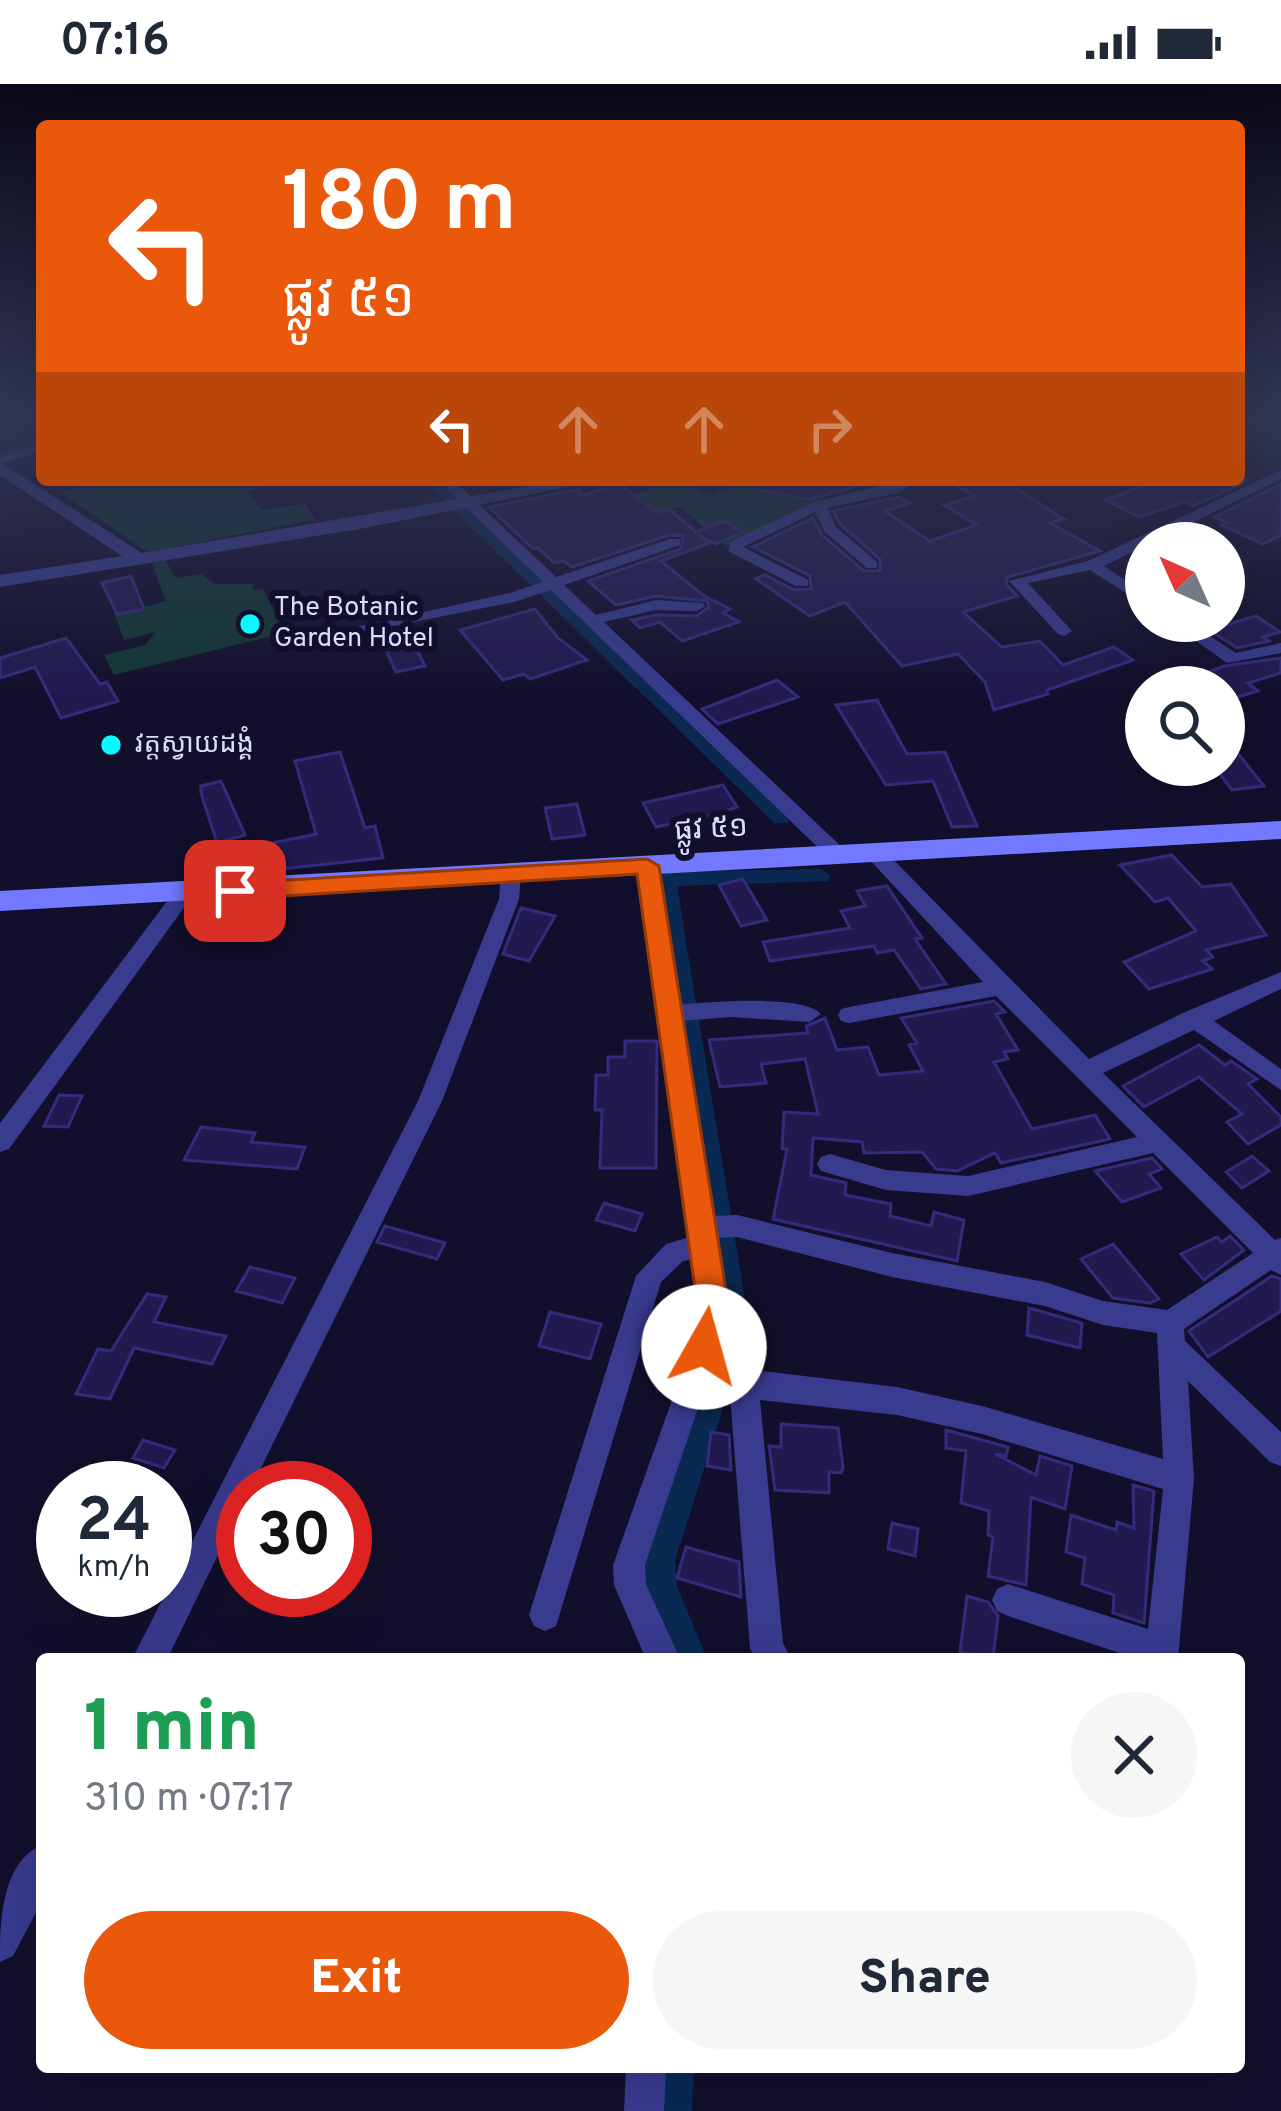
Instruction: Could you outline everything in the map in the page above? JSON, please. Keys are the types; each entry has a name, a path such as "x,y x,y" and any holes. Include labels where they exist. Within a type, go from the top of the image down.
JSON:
{"main road":[{"name":"ផ្លូវ ៥១","path":"0,901 1281,830"}],"street":[{"path":"67,511 139,559"},
{"path":"0,581 433,511"},
{"path":"466,511 546,586 593,620 839,856"},
{"path":"802,583 736,551 735,545 807,511"},
{"path":"821,511 830,530 872,566"},
{"path":"1064,631 1017,581 1093,565 1205,511"},
{"path":"339,635 546,586 674,542"},
{"path":"1093,565 1125,587"},
{"path":"593,620 656,605 698,606"},
{"path":"1207,642 1232,659 1281,648"},
{"path":"874,854 1001,987 1278,1256 1171,1335"},
{"path":"647,866 681,1013 714,1231 719,1380 770,1653"},
{"path":"151,1653 430,1101 509,899 511,875"},
{"path":"0,1142 184,893"},
{"path":"1086,1071 1281,980"},
{"path":"849,1015 1001,987"},
{"path":"681,1013 810,1014"},
{"path":"1193,1018 1281,1081"},
{"path":"830,1164 886,1180 968,1186 1161,1141"},
{"path":"545,1616 650,1276 675,1252 714,1231 1046,1294 1171,1335 1281,1452"},
{"path":"1161,1653 1179,1480 1171,1335"},
{"path":"719,1380 897,1401 982,1420 1179,1480"},
{"path":"660,1653 630,1585 629,1565 719,1380"},
{"path":"1008,1600 1155,1653"},
{"path":"0,1943 36,1874"},
{"path":"644,2111 646,2073"}],"green space":[{"path":"87,511 309,511 315,520 147,552"},
{"path":"684,511 797,511 726,546"},
{"path":"165,560 176,578 201,574 214,584 253,584 253,590 263,589 284,633 114,675 104,655 145,645 156,632 124,640 115,615 166,601 152,564"}],"building":[{"path":"493,511 671,511 696,532 724,521 742,532 715,544 699,535 709,543 661,561 704,596 730,609 723,613 739,622 682,641 660,622 640,628 632,620 697,616 709,607 707,601 656,596 616,605 588,581 681,549 683,536 669,535 572,567 564,561 554,563 538,548 533,549"},
{"path":"833,511 886,511 930,541 977,525 953,511 1051,511 1064,519 1050,523 1100,551 1008,577 1006,584 1017,596 963,612 1002,647 1040,641 1063,665 1114,647 1133,660 994,710 985,682 958,654 902,666 845,602 810,616 756,579 765,575 794,590 811,589 810,576 753,547 813,518 822,535 864,571 880,571 880,559 840,524"},
{"path":"1127,511 1158,511 1139,517"},
{"path":"1228,511 1281,511 1281,535 1263,544 1245,536 1245,522 1215,517"},
{"path":"131,576 144,609 117,614 102,583"},
{"path":"535,609 558,638 587,660 530,679 524,674 503,680 460,630"},
{"path":"1256,616 1280,632 1263,637 1269,641 1237,648 1228,642 1245,642 1245,619"},
{"path":"409,633 425,666 396,672 381,639"},
{"path":"66,638 100,684 107,682 118,701 61,718 35,667 0,678 0,658"},
{"path":"1281,658 1281,673 1248,683 1258,691 1245,695 1245,666 1224,666"},
{"path":"777,680 798,697 718,724 702,709"},
{"path":"877,700 907,754 945,752 977,826 952,827 933,781 886,785 836,705"},
{"path":"340,752 365,828 375,826 383,858 253,872 248,848 316,834 295,761"},
{"path":"1245,762 1264,786 1232,790 1229,786 1245,786"},
{"path":"221,781 245,835 217,843 201,786"},
{"path":"723,785 737,807 715,815 656,827 643,803"},
{"path":"577,804 585,835 552,839 545,808"},
{"path":"1172,855 1202,887 1231,884 1266,935 1206,950 1213,957 1203,961 1212,969 1149,989 1124,962 1196,931 1168,898 1155,902 1120,865"},
{"path":"743,879 767,920 741,926 719,885"},
{"path":"887,886 946,984 921,989 894,950 877,953 874,946 770,961 763,942 850,928 841,911 865,906 857,891"},
{"path":"521,908 555,916 529,961 503,954"},
{"path":"994,1001 1005,1012 996,1014 1018,1050 1004,1052 1008,1059 994,1062 1032,1129 1095,1115 1110,1139 1001,1163 995,1153 957,1171 936,1169 922,1152 864,1153 862,1142 813,1138 811,1175 846,1183 845,1195 891,1204 890,1216 931,1226 934,1212 964,1220 957,1261 773,1219 787,1149 782,1149 784,1112 818,1114 805,1059 761,1064 766,1083 720,1087 709,1040 808,1033 806,1026 825,1018 837,1050 868,1047 879,1075 923,1071 909,1045 917,1043 901,1018"},
{"path":"625,1041 657,1041 656,1168 600,1168 602,1110 595,1110 596,1075 608,1075 608,1057 625,1057"},
{"path":"1199,1045 1225,1065 1231,1061 1257,1079 1248,1084 1281,1117 1281,1125 1248,1144 1227,1122 1242,1114 1199,1077 1144,1107 1123,1086"},
{"path":"59,1095 82,1096 68,1127 44,1126"},
{"path":"201,1127 255,1133 251,1142 305,1147 297,1169 184,1160"},
{"path":"1252,1156 1269,1171 1242,1188 1226,1172"},
{"path":"1152,1158 1162,1169 1149,1174 1161,1188 1122,1202 1095,1171"},
{"path":"604,1203 642,1214 635,1231 596,1220"},
{"path":"385,1226 445,1243 437,1259 377,1242"},
{"path":"1230,1236 1244,1250 1204,1280 1181,1254 1217,1237 1222,1242"},
{"path":"1113,1244 1159,1299 1150,1303 1113,1298 1081,1259"},
{"path":"250,1267 295,1278 282,1303 236,1291"},
{"path":"1272,1276 1281,1279 1281,1311 1208,1357 1189,1331"},
{"path":"147,1294 166,1297 154,1322 226,1336 212,1364 134,1348 110,1399 76,1394 98,1349 111,1351"},
{"path":"1029,1308 1082,1323 1080,1348 1027,1335"},
{"path":"550,1312 601,1324 590,1359 539,1346"},
{"path":"781,1424 838,1428 843,1467 841,1473 829,1472 829,1493 775,1490 769,1446 781,1447"},
{"path":"946,1430 1008,1447 1006,1456 995,1454 1036,1475 1040,1456 1072,1466 1065,1509 1031,1497 1026,1585 988,1576 993,1537 988,1535 989,1511 961,1503 966,1451 946,1448"},
{"path":"711,1432 729,1435 731,1470 707,1466"},
{"path":"143,1440 175,1450 168,1461 133,1458"},
{"path":"1133,1485 1154,1491 1144,1623 1113,1613 1114,1595 1082,1584 1085,1558 1066,1552 1071,1515 1116,1530 1117,1522 1134,1528"},
{"path":"892,1523 918,1529 915,1556 888,1549"},
{"path":"686,1547 739,1562 741,1597 677,1578"},
{"path":"967,1596 988,1602 998,1616 994,1653 960,1652"}],"waterway":[{"path":"462,511 781,819"},
{"path":"688,1653 661,1586 659,1561 735,1325 666,879 821,876"},
{"path":"672,2111 674,2073"}],"place":[{"name":"The Botanic Garden Hotel","path":"250,624"},
{"name":"វត្តស្វាយដង្គំ","path":"111,745"}],"route":[{"path":"235,891 647,866 713,1303 704,1347"}]}
